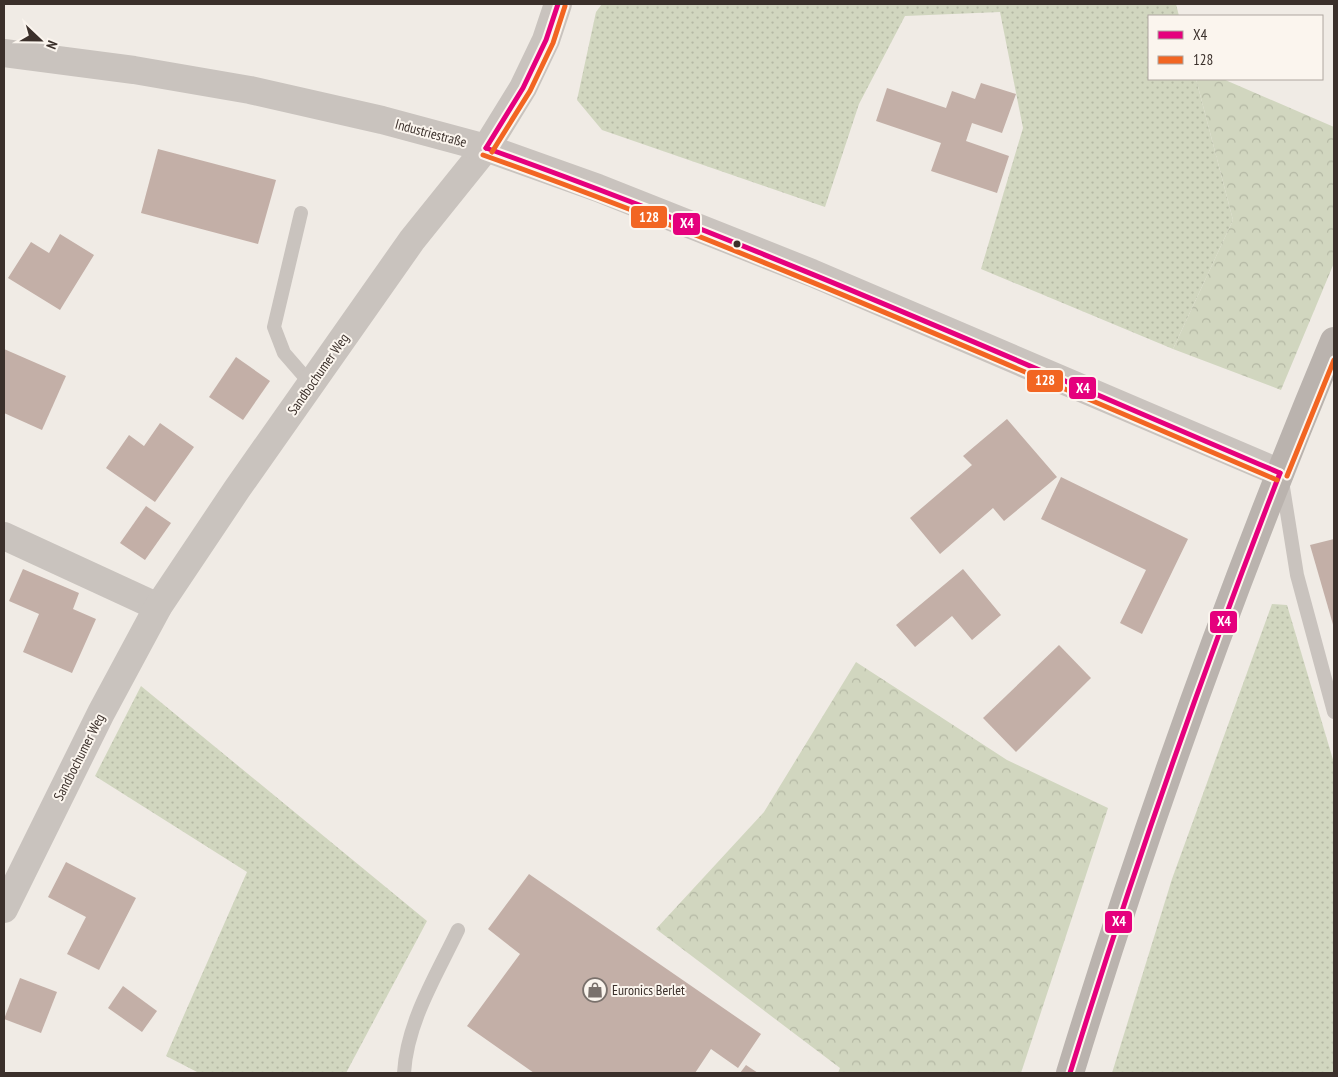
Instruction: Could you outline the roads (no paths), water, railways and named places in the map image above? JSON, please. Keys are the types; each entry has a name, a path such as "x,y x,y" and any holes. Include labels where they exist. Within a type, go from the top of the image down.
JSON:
{"main road":[{"path":"1070,1073 1163,787 1238,581 1334,341"}],"street":[{"name":"Sandbochumer Weg","path":"4,909 101,713 158,607 237,489 412,240 486,148 523,88 546,40 558,4"},
{"name":"Industriestraße","path":"4,53 125,68 250,90 382,120 486,148 598,188 812,273 1280,473"},
{"path":"4,536 158,607"}],"lane":[{"path":"301,213 274,328 284,353 311,384"},
{"path":"1280,473 1297,575 1334,712"},
{"path":"404,1073 408,1042 419,1011 458,930"}],"place":[{"name":"Euronics Berlet","path":"595,990"}]}
